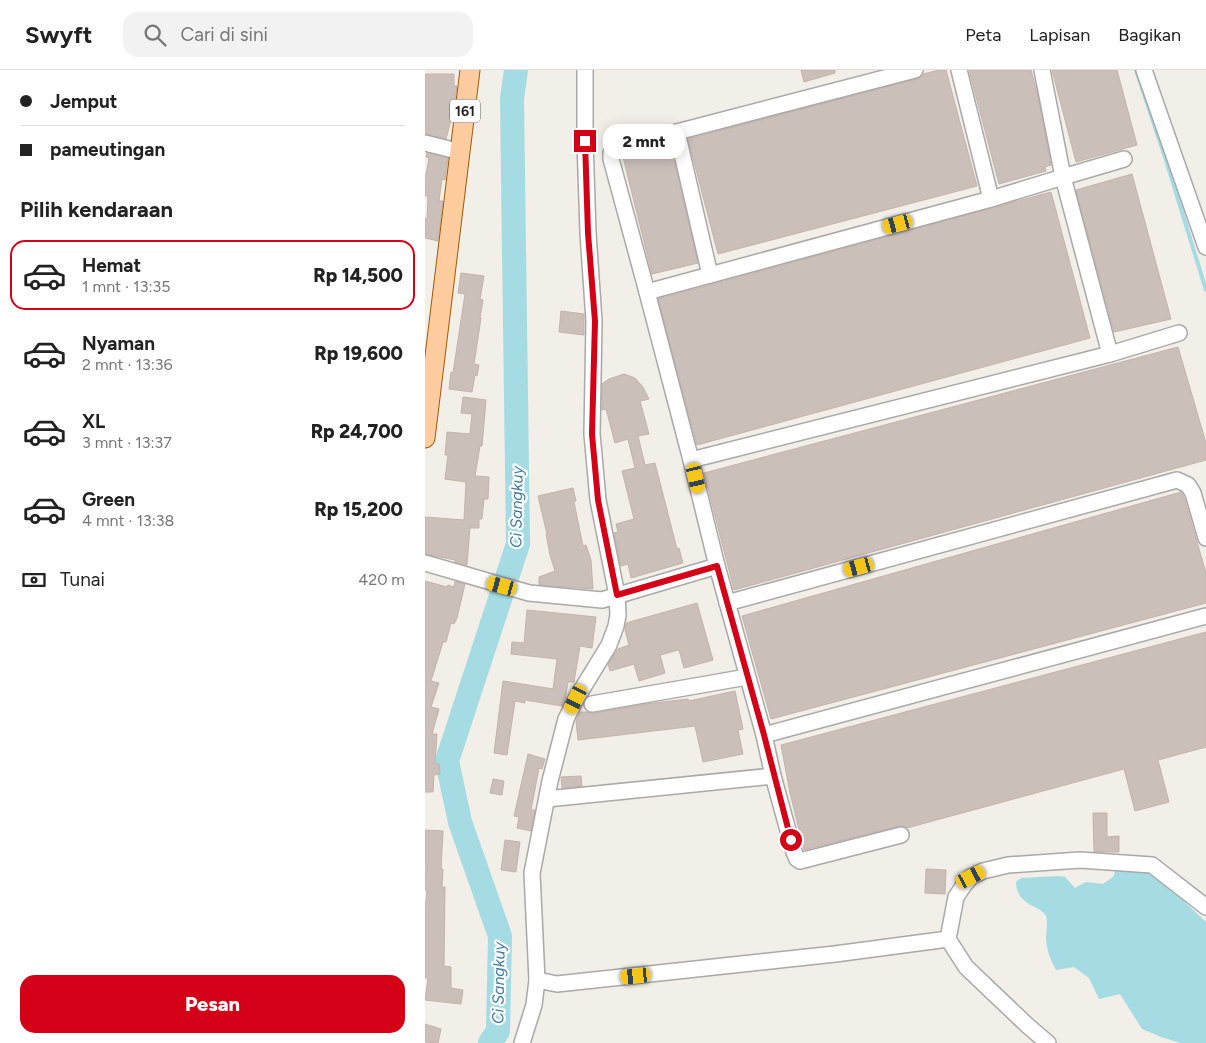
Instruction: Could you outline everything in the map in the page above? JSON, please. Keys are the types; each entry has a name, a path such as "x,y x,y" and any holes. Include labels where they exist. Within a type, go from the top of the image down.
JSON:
{"main road":[{"name":"161","path":"425,438 470,70"}],"street":[{"path":"522,1043 534,1005 537,980 532,873 536,846 566,719 609,645 618,615 617,595 598,500 592,434 595,321 588,224 585,70"},
{"path":"901,835 800,861 794,852 717,566 611,153 617,149 677,132 915,70"},
{"path":"959,70 991,199"},
{"path":"1042,70 1063,177 1110,354"},
{"path":"1144,70 1206,247"},
{"path":"677,132 710,276"},
{"path":"425,143 461,152"},
{"path":"647,292 991,199 1124,159"},
{"path":"691,460 1110,354 1179,333"},
{"path":"727,603 1177,480 1188,485 1193,493 1206,538"},
{"path":"425,563 529,593 602,600 717,566"},
{"path":"764,735 1206,616"},
{"path":"592,704 747,677"},
{"path":"547,799 773,776"},
{"path":"1048,1043 966,967 948,939 956,897 971,877 983,871 1008,865 1080,860 1152,865 1206,907"},
{"path":"537,980 557,984 835,954 948,939"}],"water":[{"path":"1115,870 1153,872 1206,922 1206,1043 1181,1043 1142,1029 1120,994 1099,999 1089,978 1074,967 1056,970 1049,956 1046,940 1046,916 1043,912 1025,901 1017,890 1016,882 1021,878 1065,877 1075,888 1086,882 1103,884 1114,876"}],"building":[{"path":"801,70 835,70 835,73 804,82"},
{"path":"946,70 977,186 718,254 688,139 917,79 923,74"},
{"path":"969,70 1031,70 1051,165 1045,167 1046,171 999,184"},
{"path":"1052,70 1117,70 1137,145 1076,162"},
{"path":"425,74 454,74 454,86 457,86 454,108 446,139 425,134"},
{"path":"670,144 698,263 652,274 623,157"},
{"path":"427,153 448,158 445,180 442,179 439,201 443,201 438,241 425,238 428,196 425,196 425,179 429,158 426,157"},
{"path":"1132,174 1171,319 1114,332 1076,190"},
{"path":"1051,192 1090,338 697,445 658,299"},
{"path":"461,273 484,276 480,299 483,300 481,318 474,364 479,365 472,392 449,389 465,294 458,293"},
{"path":"561,311 584,314 584,335 559,332"},
{"path":"1178,347 1206,443 1206,460 734,590 704,473"},
{"path":"624,374 635,378 643,387 649,399 640,401 649,434 638,436 645,465 655,463 677,549 679,548 683,563 631,578 628,564 621,566 614,533 618,532 616,524 634,519 622,471 635,468 628,439 615,443 606,409 602,410 602,384 609,379"},
{"path":"463,397 486,400 482,446 480,446 475,476 489,477 488,499 484,499 482,519 479,519 479,528 470,528 467,565 455,562 455,560 425,554 425,517 464,520 466,482 445,479 448,455 445,455 447,432 470,434 472,414 461,413"},
{"path":"573,488 583,546 586,545 591,560 593,589 539,585 539,577 555,571 538,496"},
{"path":"1181,492 1206,573 1206,603 771,719 742,616"},
{"path":"425,581 447,587 448,585 454,587 455,581 465,584 457,618 454,624 451,623 446,642 443,642 431,681 439,683 431,707 439,709 432,734 437,734 435,764 439,764 440,774 434,775 433,792 425,792"},
{"path":"697,603 713,660 684,668 679,650 660,655 665,673 639,681 634,664 610,671 608,664 618,649 629,645 625,630 626,623"},
{"path":"527,610 596,617 592,648 580,646 574,682 568,682 562,706 525,700 525,703 515,701 507,755 494,753 503,681 553,689 557,659 511,654 512,642 524,643"},
{"path":"1206,632 1206,747 1158,760 1169,802 1135,811 1124,769 907,828 899,826 804,850 781,745"},
{"path":"735,691 743,729 738,730 743,754 703,762 695,726 578,740 576,721 580,712 594,713 646,704 688,699 689,701"},
{"path":"528,754 545,759 542,769 539,768 531,810 535,810 531,831 517,828 519,817 514,816"},
{"path":"581,776 582,786 562,788 561,777"},
{"path":"493,779 504,781 502,795 490,793"},
{"path":"1093,813 1107,813 1107,837 1119,836 1119,852 1094,852"},
{"path":"425,830 443,831 441,869 443,869 442,887 445,887 444,966 451,967 451,988 463,990 461,1004 425,1000 428,978 425,978 425,910 427,890 425,890"},
{"path":"505,840 520,842 516,872 501,870"},
{"path":"926,869 946,870 945,894 925,893"},
{"path":"425,1024 441,1029 438,1043 425,1042"}],"waterway":[{"name":"Ci Sangkuy","path":"490,1043 498,1031 500,936 460,822 447,761 518,544 512,99 516,70"},
{"path":"1136,70 1206,290"}],"route":[{"path":"585,141 588,233 595,321 592,434 598,500 617,595 717,566 791,840"}]}
